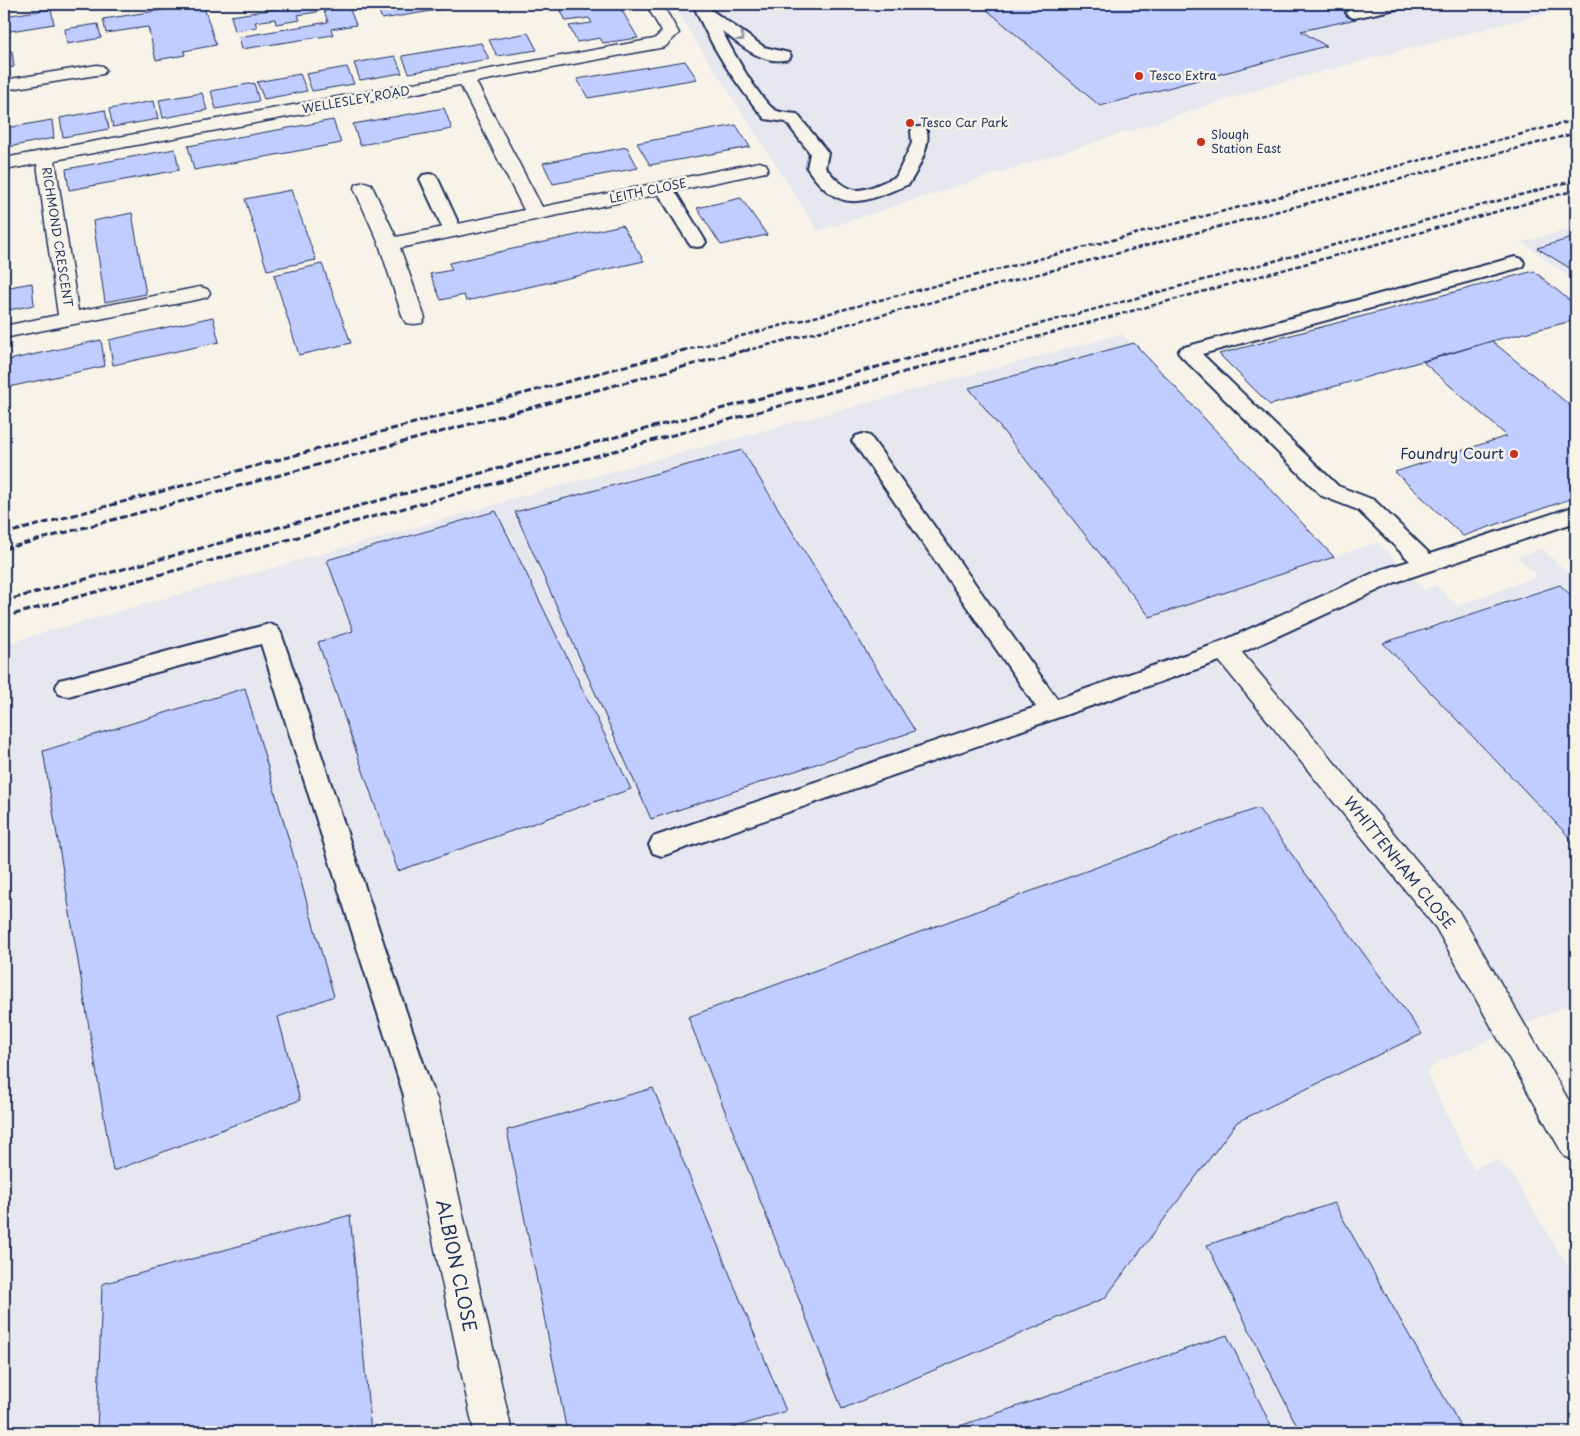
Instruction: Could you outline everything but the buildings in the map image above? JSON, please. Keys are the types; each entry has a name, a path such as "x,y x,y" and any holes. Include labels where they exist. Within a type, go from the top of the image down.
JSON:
{"street":[{"name":"WELLESLEY ROAD","path":"4,164 659,43 671,33 654,4"},
{"path":"4,85 56,70 97,70"},
{"path":"466,80 536,214"},
{"name":"RICHMOND CRESCENT","path":"44,156 69,318"},
{"name":"LEITH CLOSE","path":"389,244 759,168"},
{"path":"364,188 389,244 414,318"},
{"name":"RICHMOND CRESCENT","path":"4,332 200,293"},
{"name":"WHITTENHAM CLOSE","path":"1225,650 1447,920 1576,1145"},
{"name":"ALBION CLOSE","path":"420,1099 493,1432"}],"lane":[{"path":"1354,13 1401,4"},
{"path":"702,7 759,51 783,56"},
{"path":"702,7 733,66 756,98 771,115 791,118 819,153 816,168 828,185 842,196 854,197 868,194 903,180 920,144 919,131"},
{"path":"429,179 453,231"},
{"path":"664,188 697,242"},
{"path":"1426,563 1366,505 1330,491 1188,352 1514,263"},
{"path":"863,441 1002,636 1052,711"},
{"path":"662,845 1225,650 1388,576 1576,514"},
{"path":"68,687 269,633 395,1016 420,1099"}],"shaded area":[{"path":"672,4 1576,5 1279,83 818,231"},
{"path":"1576,227 1576,283 1523,242"},
{"path":"1122,334 1333,557 1378,542 1424,590 1435,585 1457,606 1537,576 1518,557 1542,549 1576,580 1576,1002 1436,1063 1427,1073 1474,1170 1487,1162 1498,1161 1512,1174 1576,1280 1576,1432 4,1432 4,644 507,500"}],"railway":[{"path":"683,351 1576,120"},
{"path":"745,351 1576,133"},
{"path":"939,351 1576,180"},
{"path":"985,351 1576,190"},
{"path":"4,534 688,349"},
{"path":"4,549 750,349"},
{"path":"4,601 944,349"},
{"path":"4,617 989,349"}],"place":[{"name":"Tesco Extra","path":"1139,76"},
{"name":"Tesco Car Park","path":"910,123"},
{"name":"Slough Station East","path":"1201,142"},
{"name":"Foundry Court","path":"1514,454"}]}
